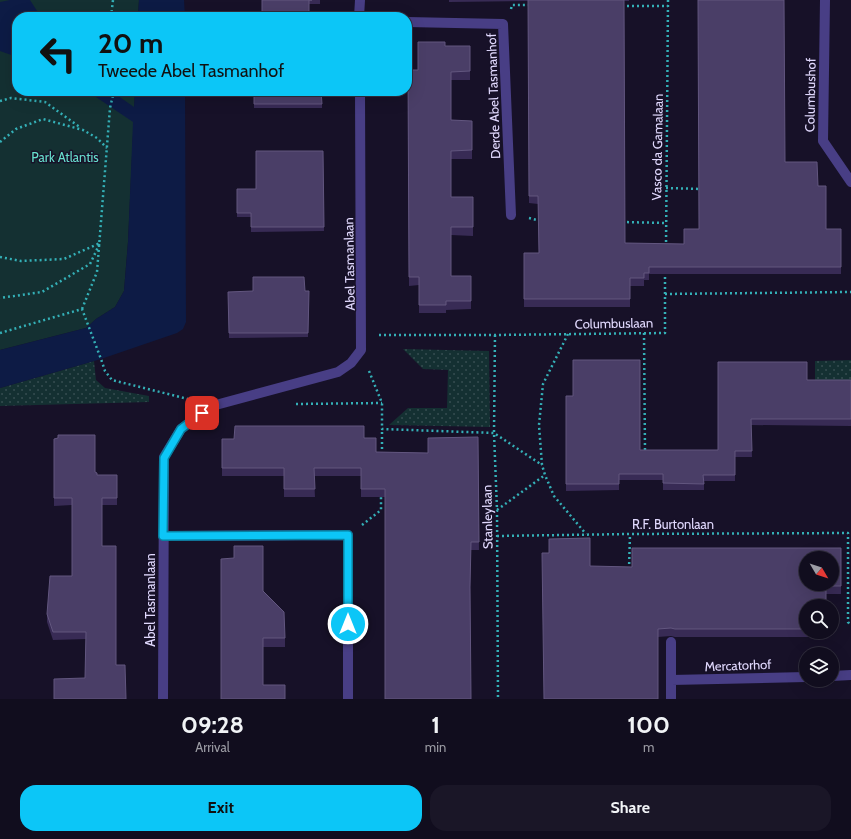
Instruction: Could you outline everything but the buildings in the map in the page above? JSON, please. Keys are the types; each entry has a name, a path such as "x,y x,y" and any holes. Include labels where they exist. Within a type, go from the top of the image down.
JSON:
{"street":[{"path":"359,12 360,0"},
{"name":"Columbushof","path":"825,0 823,141 851,182"},
{"name":"Derde Abel Tasmanhof","path":"412,22 504,24 511,215"},
{"name":"Abel Tasmanlaan","path":"163,699 164,458 181,429 212,406 338,372 351,363 361,350 360,96"},
{"path":"163,536 348,535 348,699"},
{"path":"671,642 671,699"},
{"path":"839,676 851,675"},
{"name":"Mercatorhof","path":"671,680 799,677"}],"path":[{"path":"112,12 113,0"},
{"name":"Vasco da Gamalaan","path":"666,254 668,0"},
{"path":"504,24 512,5 536,5"},
{"path":"621,6 668,6"},
{"path":"113,96 110,108 97,272 82,309 105,371 112,380 212,406"},
{"path":"0,101 11,98 45,102 83,130 97,138 107,149"},
{"path":"0,142 16,129 43,119 83,130"},
{"path":"666,188 705,189"},
{"path":"511,215 542,221"},
{"path":"620,222 666,222"},
{"path":"0,258 21,261 64,259 100,243"},
{"path":"0,298 42,292 90,264 100,243"},
{"path":"665,270 665,294 851,292"},
{"name":"Columbuslaan","path":"362,334 495,335 665,332 665,294"},
{"path":"0,334 82,309"},
{"path":"644,333 645,455"},
{"path":"568,334 543,384 539,425 542,465 554,496 586,534"},
{"name":"Stanleylaan","path":"495,335 494,434 497,510 498,699"},
{"path":"361,350 382,403 382,458"},
{"path":"286,386 291,404 382,403"},
{"path":"382,429 494,434 542,465"},
{"path":"497,510 545,475"},
{"path":"348,535 381,510 382,488"},
{"name":"R.F. Burtonlaan","path":"497,536 586,534 848,533 848,622 851,626"},
{"path":"629,572 630,534"}],"green space":[{"name":"Park Atlantis","path":"0,0 139,0 138,12 12,12 12,96 135,96 128,242 124,291 115,307 96,319 86,328 0,350"},
{"path":"403,349 489,351 490,427 389,425 408,408 447,408 448,370 423,369"},
{"path":"851,360 851,385 815,385 815,361"},
{"path":"94,361 96,380 105,388 149,396 149,402 0,406 0,388"}],"water":[{"path":"10,0 30,0 38,12 12,12 12,55 0,51 0,2"},
{"path":"139,0 184,0 185,12 138,12"},
{"path":"94,96 118,96 134,107 135,96 185,96 186,322 183,329 177,333 101,359 0,388 0,350 86,328 96,319 115,307 124,291 128,242 133,122"}],"route":[{"path":"202,413 181,429 164,458 163,536 348,535 348,624"}]}
